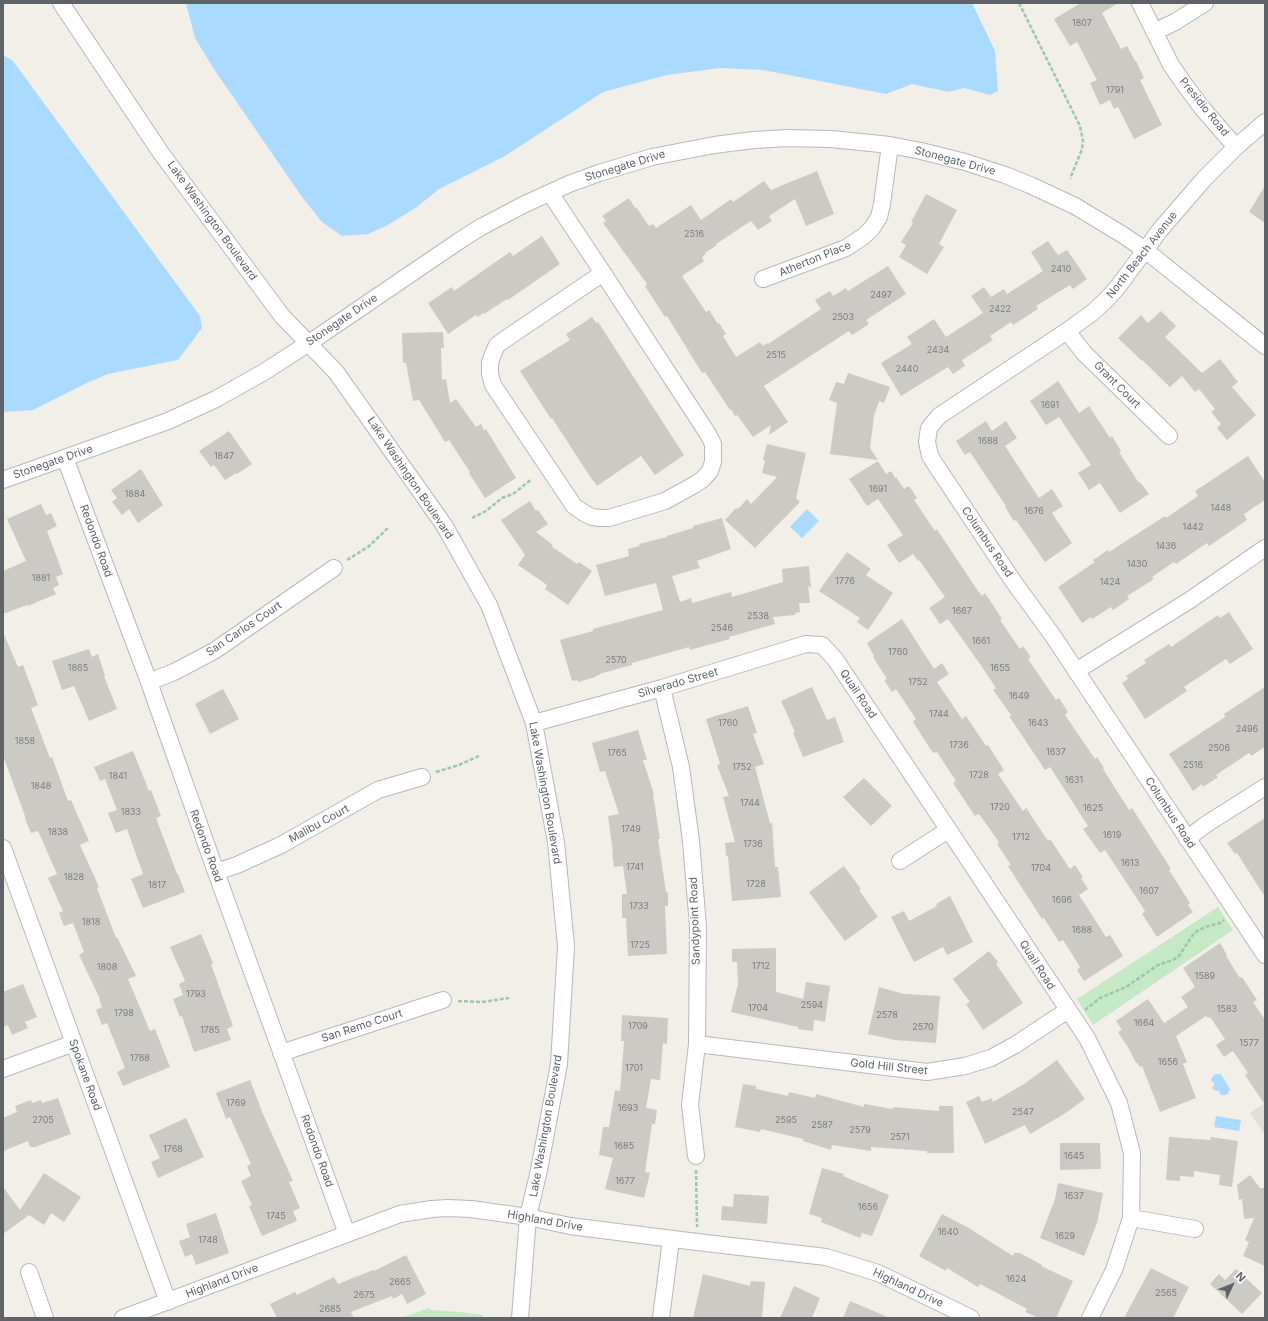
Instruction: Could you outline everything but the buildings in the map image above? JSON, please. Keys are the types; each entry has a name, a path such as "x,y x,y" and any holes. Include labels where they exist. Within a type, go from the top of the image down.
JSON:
{"street":[{"name":"Lake Washington Boulevard","path":"61,3 161,153 282,316 336,372 444,525 489,605 534,723 556,842 566,946 559,1064 539,1170 528,1217 520,1318"},
{"name":"Presidio Road","path":"1140,3 1171,65 1191,94 1236,147"},
{"path":"1154,32 1176,22 1206,3"},
{"name":"North Beach Avenue","path":"929,428 939,416 1092,313 1117,288 1160,230 1204,179 1236,147 1265,122"},
{"name":"Stonegate Drive","path":"3,480 168,421 216,399 264,372 309,343 443,251 481,227 525,204 569,184 623,165 674,152 754,140 788,138 831,139 890,145 922,151 965,162 1030,185 1055,196 1099,220 1145,250 1265,346"},
{"name":"Atherton Place","path":"763,279 846,248 864,236 872,228 879,217 882,204 890,145"},
{"path":"550,193 603,273 708,434 713,444 713,462 710,471 703,479 680,494 665,501 609,518 592,517 574,506 493,385 490,374 490,363 493,354 501,342 603,273"},
{"name":"Grant Court","path":"1067,331 1084,353 1169,436"},
{"name":"Columbus Road","path":"929,428 926,442 930,456 1013,581 1053,636 1265,956"},
{"name":"Redondo Road","path":"65,458 149,682 347,1234"},
{"path":"1076,671 1190,600 1265,548"},
{"name":"San Carlos Court","path":"149,682 174,672 214,651 334,568"},
{"name":"Silverado Street","path":"534,723 662,688 806,644 822,645"},
{"name":"Quail Road","path":"822,645 835,659 1087,1038 1120,1103 1132,1153 1131,1218 1114,1270 1090,1318"},
{"name":"Sandypoint Road","path":"662,688 681,767 691,841 698,927 697,1044 690,1105 696,1156"},
{"name":"Malibu Court","path":"216,872 237,865 281,845 378,790 422,777"},
{"path":"1187,839 1205,825 1265,787"},
{"path":"900,862 948,830"},
{"name":"Spokane Road","path":"3,848 6,866 74,1043 168,1302"},
{"name":"San Remo Court","path":"281,1053 443,1000"},
{"name":"Gold Hill Street","path":"697,1044 927,1072 965,1066 991,1058 1070,1014"},
{"path":"3,1069 74,1043"},
{"name":"Highland Drive","path":"123,1318 400,1214 432,1209 472,1209 528,1217 570,1226 826,1257 878,1273 948,1313 971,1318"},
{"path":"1131,1218 1195,1229"},
{"path":"661,1318 672,1239"},
{"path":"29,1272 45,1318"}],"path":[{"path":"1019,3 1080,126 1083,141 1082,148 1070,179"},
{"path":"472,518 486,511 502,498 513,494 532,479"},
{"path":"334,568 368,547 389,527"},
{"path":"422,777 459,765 481,755"},
{"path":"1070,1014 1100,998 1126,987 1158,965 1173,960 1179,956 1197,931 1220,923 1236,913"},
{"path":"443,1000 482,1002 509,998"},
{"path":"696,1156 697,1242"}],"shaded area":[{"path":"1265,1103 1265,1135 1250,1113"}],"green space":[{"path":"1218,907 1233,930 1093,1025 1077,999"},
{"path":"429,1308 430,1310 483,1315 482,1318 402,1318"}],"water":[{"path":"186,3 972,3 995,51 998,91 990,95 964,88 949,92 912,84 886,94 763,70 720,68 667,75 603,92 505,156 439,189 417,207 386,226 368,234 342,236 322,222 302,197 214,69 195,38"},
{"path":"3,55 13,61 200,316 202,328 178,360 108,374 33,410 3,412"},
{"path":"807,509 819,521 802,538 790,527"},
{"path":"1216,1074 1221,1074 1230,1089 1226,1095 1221,1095 1218,1090 1216,1091 1212,1087 1215,1085 1211,1080"},
{"path":"1216,1116 1241,1120 1239,1131 1214,1127"}]}
